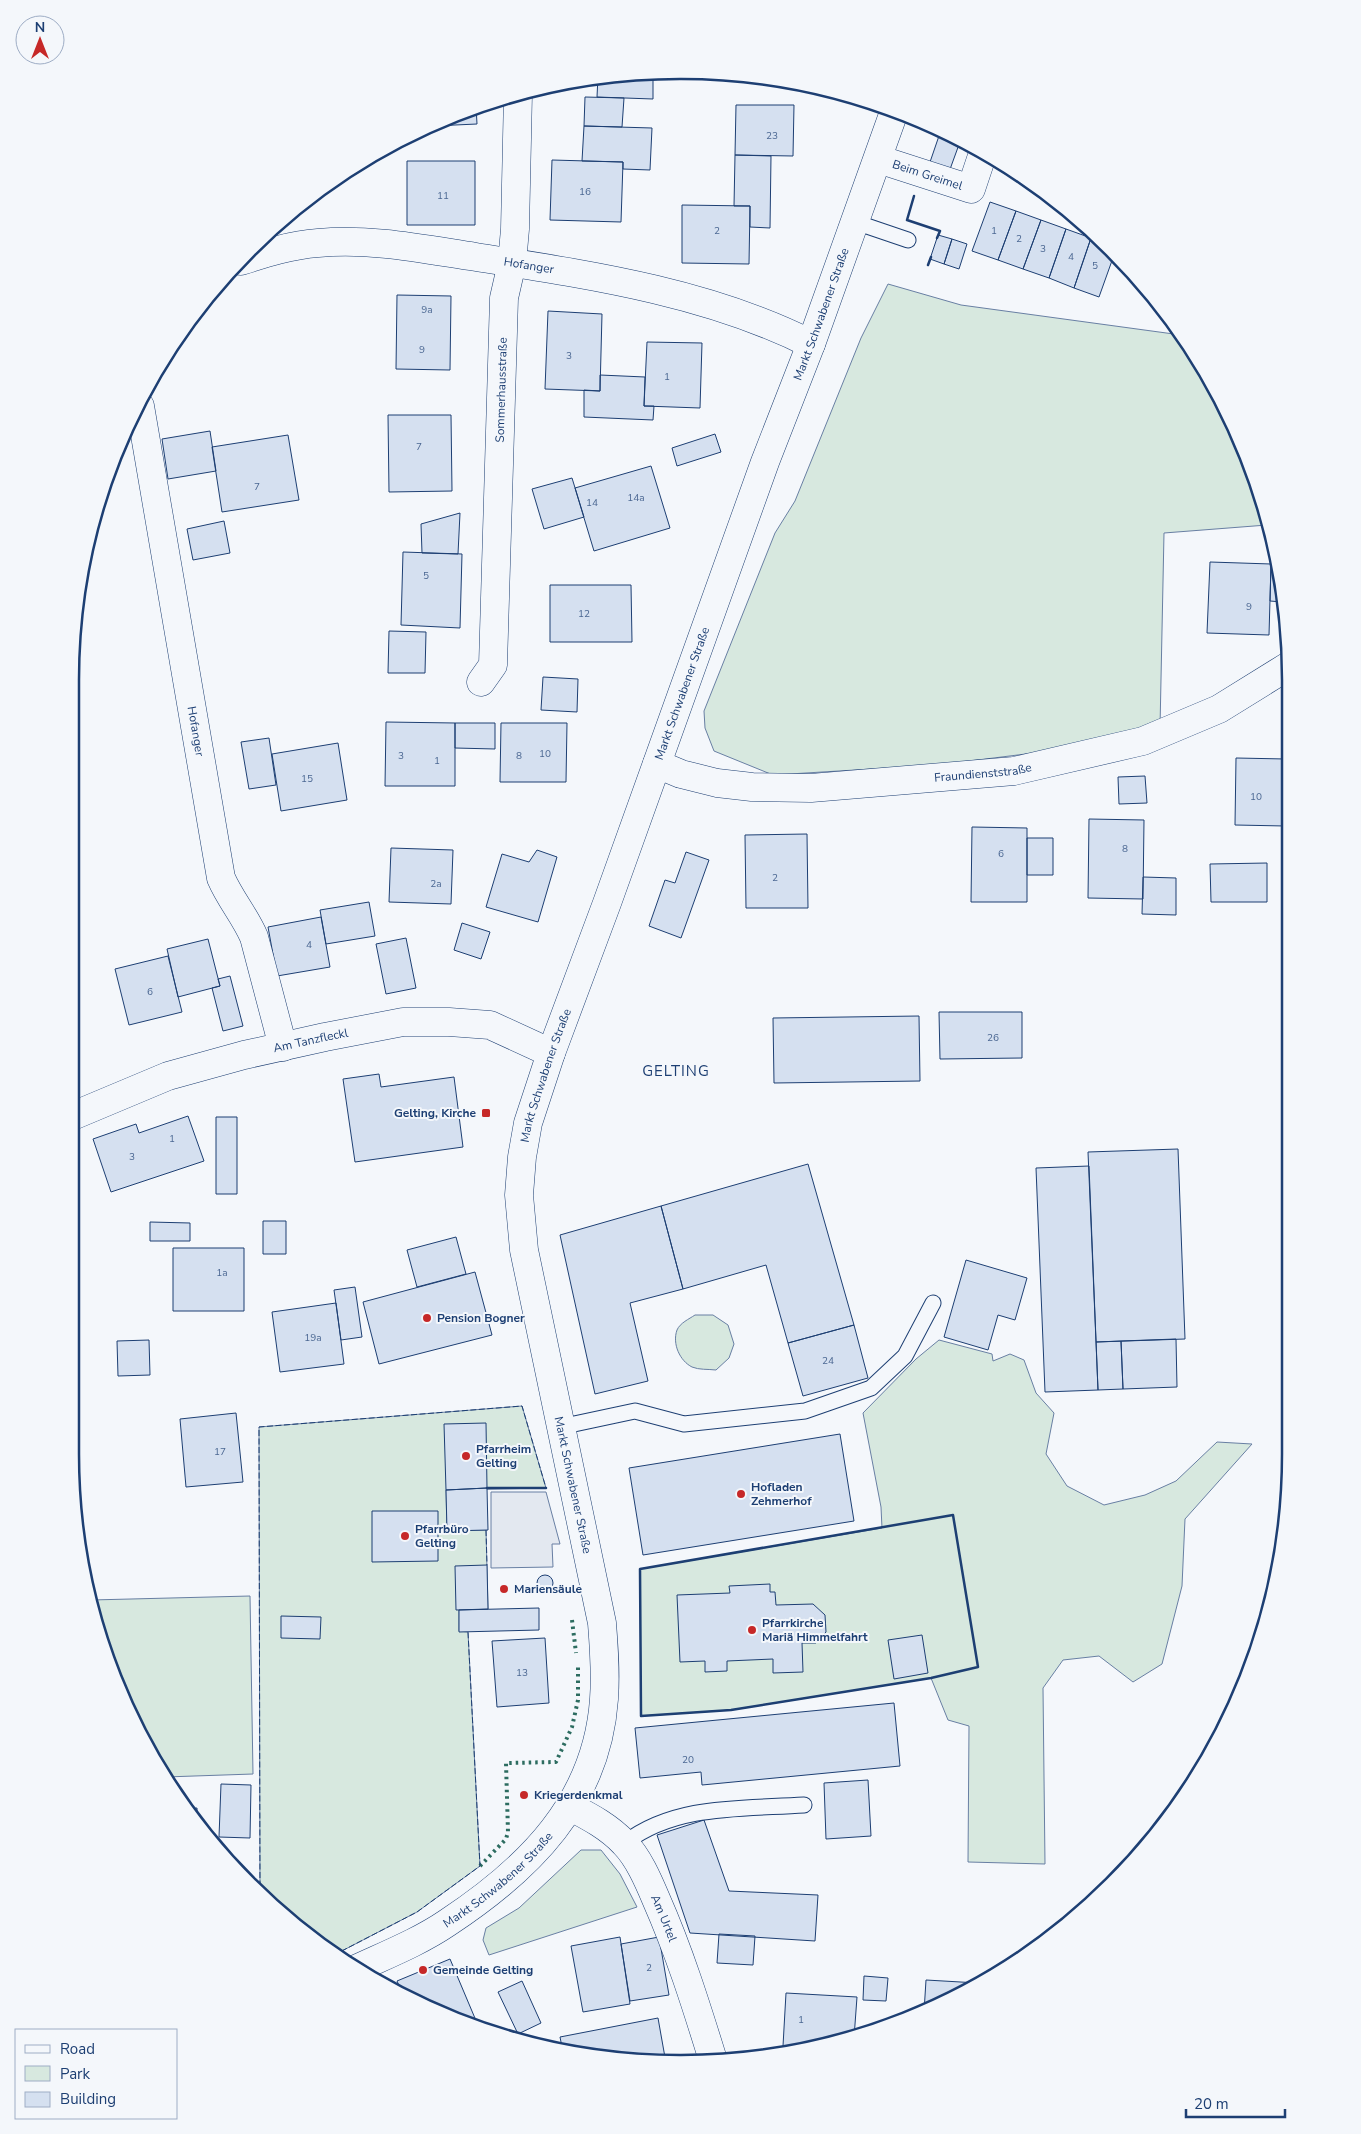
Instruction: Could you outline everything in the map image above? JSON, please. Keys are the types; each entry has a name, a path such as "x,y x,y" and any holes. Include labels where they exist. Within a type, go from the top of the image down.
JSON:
{"street":[{"name":"Sommerhausstraße","path":"481,682 493,666 504,298 512,263 515,229 518,101"},
{"name":"Markt Schwabener Straße","path":"364,1965 397,1951 446,1924 485,1896 517,1869 548,1839 571,1807 584,1783 594,1753 604,1700 605,1670 602,1623 524,1250 519,1195 522,1157 528,1123 551,1052 765,462 812,344 892,118"},
{"name":"Beim Greimel","path":"878,159 971,190 981,159"},
{"name":"Hofanger","path":"253,257 269,252 317,243 374,242 512,263 656,288 778,327 812,344"},
{"name":"Hofanger","path":"141,413 220,878 228,894 247,921 254,937 283,1047"},
{"name":"Fraundienststraße","path":"657,764 681,774 718,784 812,788 1014,771 1143,741 1219,709 1282,671"},
{"name":"Am Tanzfleckl","path":"79,1113 168,1076 325,1037 403,1022 449,1022 490,1025 551,1052"},
{"name":"Am Urtel","path":"571,1807 594,1818 625,1843 650,1885 677,1947 711,2054"}],"lane":[{"path":"856,222 908,240"},
{"path":"560,1428 635,1411 684,1424 805,1411 871,1388 905,1356 933,1303"},
{"path":"625,1843 640,1832 676,1817 714,1810 804,1805"}],"green space":[{"path":"888,284 961,305 1172,334 1202,380 1220,414 1250,487 1262,525 1164,533 1160,728 1066,749 937,765 773,775 714,751 705,728 704,711 775,533 795,501 861,338"},
{"path":"695,1315 713,1315 728,1325 734,1344 729,1358 716,1370 692,1367 684,1361 678,1352 676,1346 677,1330 682,1323"},
{"path":"939,1340 992,1354 993,1361 1010,1354 1024,1360 1036,1393 1054,1413 1046,1454 1067,1486 1104,1505 1145,1495 1176,1481 1217,1442 1252,1444 1185,1519 1182,1586 1162,1664 1133,1682 1099,1656 1063,1660 1043,1688 1045,1864 968,1862 969,1726 948,1720 931,1678 731,1710 641,1716 640,1569 882,1528 881,1507 863,1413 916,1359"},
{"path":"522,1406 546,1488 446,1490 447,1531 486,1530 488,1609 459,1610 459,1631 468,1632 480,1866 417,1912 342,1951 314,1931 260,1884 259,1427"},
{"path":"250,1596 253,1774 173,1777 141,1720 125,1684 111,1647 97,1600"},
{"path":"581,1850 601,1850 620,1874 637,1907 489,1955 483,1940 486,1928 519,1908"}],"shaded area":[{"path":"491,1492 546,1492 560,1544 552,1544 553,1567 491,1568"}],"building":[{"path":"653,80 653,99 597,97 598,85"},
{"path":"585,97 624,98 622,127 584,126"},
{"path":"736,105 794,105 793,156 735,155"},
{"path":"476,115 477,124 449,125"},
{"path":"584,126 652,128 650,170 623,169 623,162 582,161"},
{"path":"939,137 958,147 949,172 929,165"},
{"path":"735,155 771,156 770,228 750,227 750,206 734,206"},
{"path":"552,160 623,162 621,222 550,220"},
{"path":"407,161 475,161 475,225 407,225"},
{"path":"990,202 1016,211 998,260 972,251"},
{"path":"682,205 750,206 749,264 682,263"},
{"path":"1016,211 1041,220 1023,269 998,260"},
{"path":"1041,220 1066,229 1049,278 1023,269"},
{"path":"1066,229 1086,236 1090,240 1074,288 1049,278"},
{"path":"938,235 952,239 944,264 930,259"},
{"path":"952,239 967,244 959,269 944,264"},
{"path":"1090,240 1112,261 1099,297 1074,288"},
{"path":"397,295 451,296 450,370 396,369"},
{"path":"548,311 602,314 600,391 545,389"},
{"path":"647,342 702,343 700,408 644,406"},
{"path":"600,375 645,377 644,406 654,406 653,420 584,417 584,390 600,391"},
{"path":"388,415 451,415 452,491 389,492"},
{"path":"210,431 216,471 168,479 162,439"},
{"path":"715,434 721,452 677,466 672,448"},
{"path":"288,435 299,500 222,512 212,447"},
{"path":"651,466 670,528 594,551 575,488"},
{"path":"572,478 584,517 544,529 532,489"},
{"path":"460,513 458,554 422,553 421,524"},
{"path":"224,521 230,553 193,560 187,529"},
{"path":"403,552 462,554 460,628 401,625"},
{"path":"1210,562 1271,564 1269,635 1207,633"},
{"path":"1271,564 1277,602 1270,601"},
{"path":"550,585 631,585 632,642 550,642"},
{"path":"389,631 426,632 425,673 388,673"},
{"path":"543,677 578,679 577,712 541,710"},
{"path":"386,722 455,723 455,786 385,786"},
{"path":"455,723 495,723 495,749 455,748"},
{"path":"501,723 567,723 566,782 500,782"},
{"path":"269,738 276,785 249,789 241,742"},
{"path":"338,743 347,800 281,811 272,754"},
{"path":"1236,758 1282,759 1282,826 1235,825"},
{"path":"1145,776 1147,803 1119,804 1118,777"},
{"path":"1089,819 1144,820 1143,899 1088,898"},
{"path":"972,827 1027,828 1027,902 971,902"},
{"path":"807,834 808,908 746,908 745,835"},
{"path":"1027,838 1053,838 1053,875 1027,875"},
{"path":"391,848 453,850 451,904 389,902"},
{"path":"537,850 557,857 538,922 486,907 502,854 529,862"},
{"path":"686,852 709,860 681,938 649,926 665,880 675,883"},
{"path":"1267,863 1267,902 1211,902 1210,864"},
{"path":"1143,877 1176,878 1176,915 1142,914"},
{"path":"369,902 375,936 326,944 320,910"},
{"path":"321,917 330,967 277,976 268,927"},
{"path":"462,923 490,932 481,959 454,950"},
{"path":"406,938 416,988 386,994 376,944"},
{"path":"208,939 220,986 178,997 167,949"},
{"path":"168,956 182,1012 129,1025 115,969"},
{"path":"230,976 243,1026 223,1031 212,988 220,986 218,979"},
{"path":"939,1012 1022,1012 1022,1058 940,1059"},
{"path":"919,1016 920,1081 774,1083 773,1018"},
{"path":"379,1074 381,1087 454,1077 463,1147 355,1162 343,1079"},
{"path":"188,1116 204,1161 111,1192 93,1139 136,1124 139,1133"},
{"path":"216,1117 237,1117 237,1194 216,1194"},
{"path":"1178,1149 1185,1339 1096,1342 1088,1152"},
{"path":"808,1164 854,1325 788,1343 766,1265 683,1289 661,1206"},
{"path":"1089,1166 1098,1390 1045,1392 1036,1168"},
{"path":"661,1206 683,1289 630,1303 648,1381 595,1394 560,1235"},
{"path":"263,1221 286,1221 286,1254 263,1254"},
{"path":"150,1222 190,1223 190,1241 150,1241"},
{"path":"456,1237 466,1274 417,1287 407,1250"},
{"path":"173,1248 244,1248 244,1311 173,1311"},
{"path":"966,1260 1027,1278 1015,1320 998,1315 988,1350 944,1337"},
{"name":"Pension Bogner","path":"475,1272 492,1335 379,1364 363,1302"},
{"path":"355,1287 362,1337 341,1340 334,1290"},
{"path":"336,1303 344,1364 280,1372 272,1312"},
{"path":"854,1325 868,1378 803,1396 788,1343"},
{"path":"1176,1339 1177,1387 1123,1389 1121,1341"},
{"path":"149,1340 150,1375 118,1376 117,1341"},
{"path":"1121,1341 1123,1389 1098,1390 1096,1342"},
{"path":"236,1413 243,1482 186,1487 180,1419"},
{"name":"Pfarrheim Gelting","path":"486,1423 487,1488 446,1490 444,1424"},
{"name":"Hofladen Zehmerhof","path":"840,1434 854,1521 643,1555 629,1468"},
{"path":"487,1488 488,1530 447,1531 446,1490"},
{"name":"Pfarrbüro Gelting","path":"372,1511 438,1511 438,1561 372,1562"},
{"path":"487,1565 488,1609 456,1610 455,1566"},
{"path":"542,1575 548,1575 553,1580 551,1589 542,1591 537,1586 537,1580"},
{"name":"Pfarrkirche Mariä Himmelfahrt","path":"770,1584 770,1592 775,1592 776,1605 813,1604 825,1615 826,1632 816,1643 802,1643 803,1672 773,1673 773,1659 727,1661 727,1671 705,1672 705,1661 680,1662 677,1595 730,1593 729,1586"},
{"path":"539,1608 539,1630 459,1632 459,1610"},
{"path":"281,1616 321,1617 320,1639 281,1638"},
{"path":"922,1635 928,1673 894,1679 888,1640"},
{"path":"545,1638 549,1703 497,1707 492,1641"},
{"path":"894,1703 900,1766 702,1785 701,1772 640,1778 635,1728"},
{"path":"868,1780 871,1836 826,1839 824,1783"},
{"path":"221,1784 251,1785 250,1838 219,1837"},
{"path":"704,1820 729,1891 818,1895 815,1941 690,1933 657,1835"},
{"path":"719,1934 755,1936 753,1965 717,1963"},
{"path":"620,1937 630,2004 583,2012 571,1946"},
{"path":"659,1937 669,1995 630,2001 621,1944"},
{"path":"450,1959 475,2018 414,1993 399,1985 397,1981"},
{"path":"864,1976 888,1978 886,2001 863,2000"},
{"path":"926,1980 967,1982 947,1993 925,2003"},
{"path":"522,1981 541,2023 517,2033 498,1992"},
{"path":"786,1993 857,1997 855,2029 783,2046"},
{"path":"658,2018 665,2055 602,2050 563,2044 560,2037"}],"hedge":[{"path":"572,1620 576,1653"},
{"path":"480,1866 506,1839 508,1832 506,1763 556,1762 572,1727 578,1700 578,1665"}],"fence":[{"path":"260,1884 259,1427 522,1406 546,1488"},
{"path":"486,1530 487,1565"},
{"path":"342,1951 417,1912 480,1866 468,1632"}],"wall":[{"path":"914,196 907,220 940,231 937,238"},
{"path":"928,265 931,257"},
{"path":"487,1488 546,1488"},
{"path":"953,1515 978,1667 931,1678 731,1710 641,1716 640,1569 953,1515"}],"place":[{"name":"Gelting, Kirche","path":"486,1113"},
{"name":"Pension Bogner","path":"427,1318"},
{"name":"Pfarrheim Gelting","path":"466,1456"},
{"name":"Hofladen Zehmerhof","path":"741,1494"},
{"name":"Pfarrbüro Gelting","path":"405,1536"},
{"name":"Mariensäule","path":"504,1589"},
{"name":"Pfarrkirche Mariä Himmelfahrt","path":"752,1630"},
{"name":"Kriegerdenkmal","path":"524,1795"},
{"name":"Gemeinde Gelting","path":"423,1970"}],"district":[{"name":"GELTING","path":"676,1071"}]}
